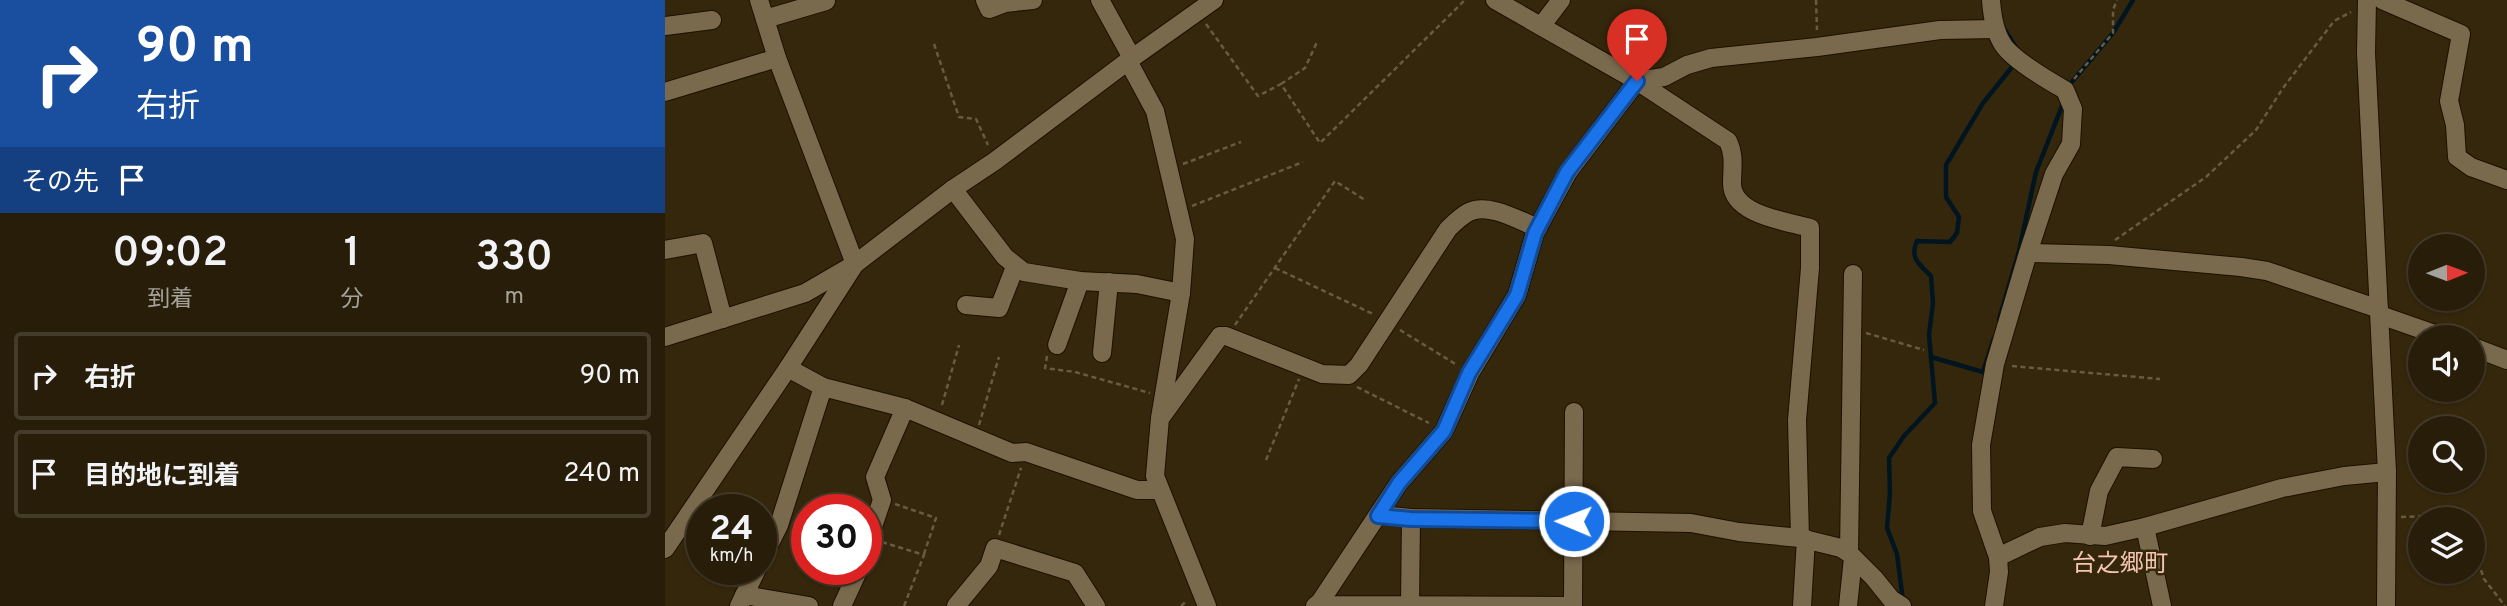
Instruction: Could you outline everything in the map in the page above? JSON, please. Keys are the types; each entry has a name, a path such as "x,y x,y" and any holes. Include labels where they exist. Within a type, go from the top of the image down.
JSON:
{"street":[{"path":"759,0 777,58 855,264"},
{"path":"985,0 989,9 1006,3 1033,0"},
{"path":"1100,0 1155,111 1185,239 1181,293 1160,418 1155,476 1207,606"},
{"path":"665,337 805,293 855,264 953,189 1214,0"},
{"path":"1495,0 1637,81 1728,141 1734,153 1732,189 1737,200 1747,209 1809,228 1809,268 1797,420 1803,539 1802,606"},
{"path":"1542,25 1561,0"},
{"path":"1991,0 1995,29 2003,47 2045,79 2065,90 2073,109 2071,144 2054,174 1995,364 1981,445 1982,511 1998,557 1999,572 1994,606"},
{"path":"765,19 826,1"},
{"path":"2385,606 2387,472 2366,53 2372,1 2461,34 2449,101 2455,125 2457,157 2471,167 2507,180"},
{"path":"665,26 712,20"},
{"path":"1574,412 1573,606 1318,604 1399,483 1444,431 1469,373 1517,295 1538,228 1567,172 1637,81 1664,78 1687,65 1711,58 1940,30 1995,29"},
{"path":"665,92 777,58"},
{"path":"953,189 1015,267 1024,272 1080,281 1137,284 1181,293"},
{"path":"1160,418 1220,337 1226,336 1322,374 1349,375 1360,365 1448,229 1472,210 1496,212 1538,228"},
{"path":"665,250 703,243 723,318"},
{"path":"2028,253 2104,255 2267,271 2413,325"},
{"path":"665,549 855,264"},
{"path":"966,305 999,308 1015,267"},
{"path":"1848,606 1851,555 1853,274"},
{"path":"1053,345 1080,281"},
{"path":"1102,353 1109,282"},
{"path":"2485,352 2507,360"},
{"path":"788,368 823,387 905,408 1012,453 1025,452 1137,490 1159,489"},
{"path":"777,529 823,387"},
{"path":"880,494 875,477 905,408"},
{"path":"2090,536 2099,491 2117,457 2153,460"},
{"path":"1998,557 2040,537 2064,533 2105,536 2282,488 2344,476 2387,472"},
{"path":"1378,516 1411,519 1691,523 1739,532 1803,539 1841,548 1874,578 1891,599 1902,606"},
{"path":"1410,606 1411,519"},
{"path":"2145,527 2162,606"},
{"path":"956,606 989,566 995,548 1075,573 1096,606"},
{"path":"842,606 852,585"},
{"path":"741,600 809,606"}],"path":[{"path":"1281,84 1320,143 1465,0"},
{"path":"1816,0 1817,47"},
{"path":"2065,90 2113,33 2113,10 2117,0"},
{"path":"2104,255 2113,241 2206,177 2256,130 2283,88 2334,21 2372,1"},
{"path":"1197,12 1258,96 1305,68 1317,42"},
{"path":"934,44 959,117 976,119 995,161"},
{"path":"1170,169 1241,142"},
{"path":"1179,211 1303,162"},
{"path":"1226,336 1335,181 1365,200"},
{"path":"1853,330 1924,350"},
{"path":"938,422 959,345"},
{"path":"1053,345 1045,368 1075,372 1163,397"},
{"path":"975,438 999,357"},
{"path":"1995,364 2160,379"},
{"path":"1266,460 1304,366"},
{"path":"1358,387 1444,431"},
{"path":"995,548 1025,452"},
{"path":"882,500 936,518 904,606"},
{"path":"2386,517 2408,516"},
{"path":"882,545 924,555"},
{"path":"2485,580 2505,606"}],"waterway":[{"path":"2068,89 2113,33 2133,0"},
{"path":"2005,30 2017,49"},
{"path":"1903,601 1897,554 1887,528 1889,458 1904,436 1935,403 1929,335 1933,303 1931,276 1917,261 1915,247 1917,241 1950,242 1957,233 1959,217 1946,197 1946,165 1983,103 2016,62"},
{"path":"1999,320 2019,251 2036,172 2064,101"},
{"path":"1931,357 1983,372 1994,338"}],"district":[{"name":"台之郷町","path":"2120,565"}],"route":[{"path":"1574,521 1411,519 1378,516 1399,483 1444,431 1469,373 1517,295 1535,233 1567,172 1637,81"}]}
